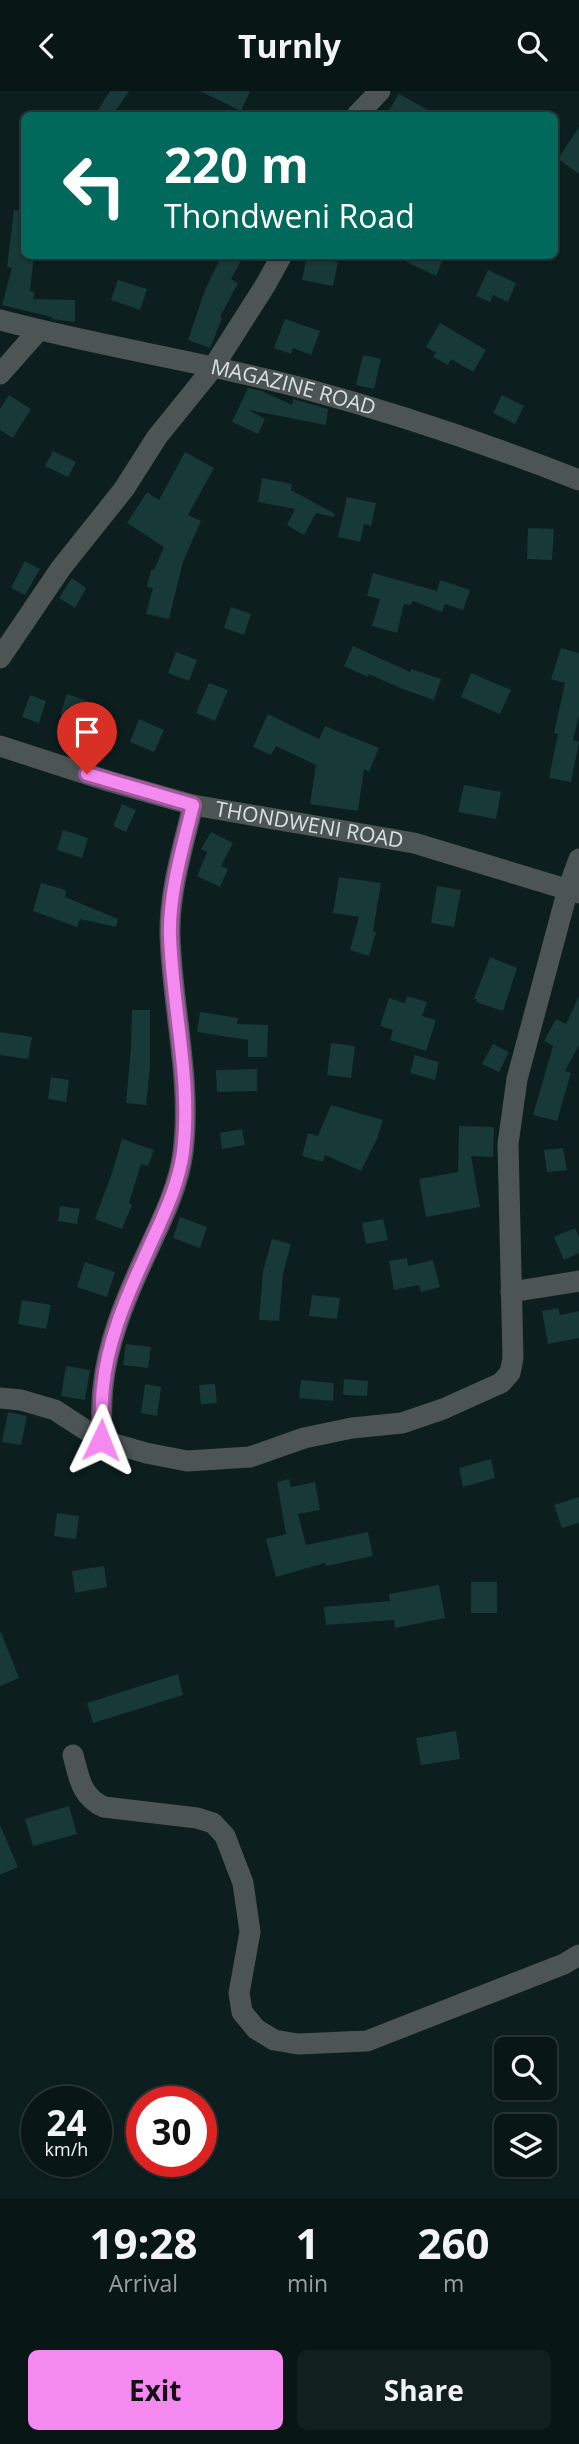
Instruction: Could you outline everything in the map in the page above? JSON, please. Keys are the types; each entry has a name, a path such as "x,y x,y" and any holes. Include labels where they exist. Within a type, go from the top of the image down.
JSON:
{"street":[{"path":"360,112 380,91"},
{"path":"0,658 61,568 124,489 158,437 212,369 280,259"},
{"name":"MAGAZINE ROAD","path":"0,320 306,389 503,450 579,481"},
{"path":"0,374 39,330"},
{"name":"THONDWENI ROAD","path":"0,746 193,805 414,843 573,891"},
{"path":"101,1440 103,1386 111,1342 142,1262 164,1217 183,1154 186,1099 173,993 170,932 176,880 193,805"},
{"path":"0,1398 21,1400 55,1410 101,1440 187,1461 250,1457 304,1438 402,1423 443,1409 501,1383 510,1373 513,1358 508,1144 516,1092 538,998 573,891 579,859"},
{"path":"511,1292 579,1280"},
{"path":"73,1755 83,1792 93,1803 104,1807 197,1818 213,1823 225,1836 243,1883 250,1932 239,1993 242,2012 256,2029 274,2040 298,2044 367,2041 564,1964 579,1955"}],"building":[{"path":"110,91 129,91 115,112 98,110"},
{"path":"200,91 250,91 241,111"},
{"path":"399,94 432,112 388,112"},
{"path":"579,127 579,174 558,159"},
{"path":"14,210 21,211 21,259 34,259 30,291 35,292 33,299 75,300 75,322 52,319 2,305 12,268 7,267"},
{"path":"220,259 242,259 231,279 238,283 220,317 222,318 210,348 188,340 205,290"},
{"path":"306,259 338,262 333,286 302,280"},
{"path":"400,259 443,259 436,276"},
{"path":"488,270 516,283 508,302 493,295 490,302 476,296"},
{"path":"118,280 147,289 140,310 111,300"},
{"path":"285,319 320,331 311,355 293,348 291,354 274,348"},
{"path":"440,323 486,350 473,372 451,359 448,365 433,357 436,353 426,347"},
{"path":"363,355 381,359 374,389 356,385"},
{"path":"248,388 262,391 292,405 293,399 328,409 326,425 249,410 265,419 258,434 232,422"},
{"path":"9,395 31,409 13,438 0,430 0,409"},
{"path":"502,395 524,406 515,424 493,413"},
{"path":"53,451 76,462 68,477 45,466"},
{"path":"185,452 214,468 188,515 201,521 183,562 169,619 146,614 153,588 147,587 151,570 154,570 164,547 127,523 147,492 159,500"},
{"path":"262,478 292,484 291,490 335,514 334,517 316,513 304,535 287,525 295,509 258,502"},
{"path":"347,497 376,503 371,526 364,524 360,542 338,537"},
{"path":"528,528 554,529 552,560 527,559"},
{"path":"25,561 40,569 25,595 11,588"},
{"path":"373,573 437,591 440,580 470,590 463,610 445,604 442,612 413,601 411,605 404,604 397,633 372,626 380,599 367,596"},
{"path":"72,578 86,588 75,608 59,598"},
{"path":"231,607 251,614 244,635 224,628"},
{"path":"353,646 410,672 411,669 441,679 434,700 344,666"},
{"path":"561,648 579,653 579,716 573,740 579,742 571,782 549,778 558,734 554,733 565,683 551,679"},
{"path":"176,652 197,660 189,681 168,673"},
{"path":"471,673 511,690 500,714 461,697"},
{"path":"209,683 228,690 215,721 196,713"},
{"path":"67,694 88,701 81,721 60,715"},
{"path":"30,695 46,701 39,723 22,717"},
{"path":"268,714 319,739 325,726 379,748 369,772 364,769 358,811 310,804 316,765 276,746 271,755 253,747"},
{"path":"139,719 164,730 154,752 130,742"},
{"path":"464,785 501,792 496,819 458,812"},
{"path":"122,804 136,810 126,832 113,826"},
{"path":"63,830 88,838 82,858 57,850"},
{"path":"211,832 233,843 221,866 228,869 220,887 197,876 207,852 201,849"},
{"path":"339,877 381,883 373,931 376,932 369,956 350,950 359,917 333,913"},
{"path":"41,883 66,890 65,897 118,919 116,927 80,919 77,927 33,911"},
{"path":"437,886 461,890 454,927 431,923"},
{"path":"490,957 517,968 503,1011 474,999"},
{"path":"407,996 427,1002 422,1016 436,1020 426,1051 390,1040 393,1030 380,1026 389,998 405,1003"},
{"path":"579,996 579,1045 565,1071 571,1073 557,1121 533,1115 553,1046 544,1041 556,1019 566,1024"},
{"path":"132,1010 150,1010 150,1067 146,1105 126,1103"},
{"path":"200,1012 238,1018 237,1024 268,1025 267,1057 248,1057 248,1040 197,1032"},
{"path":"0,1032 32,1037 28,1059 0,1055"},
{"path":"331,1043 355,1046 351,1078 327,1075"},
{"path":"493,1044 509,1052 499,1072 482,1064"},
{"path":"415,1055 439,1062 435,1080 410,1073"},
{"path":"257,1069 257,1091 217,1092 216,1070"},
{"path":"51,1077 69,1080 66,1102 48,1099"},
{"path":"331,1105 383,1120 361,1171 325,1155 323,1162 302,1156 308,1133 318,1136"},
{"path":"459,1126 494,1127 493,1157 471,1156 480,1207 426,1217 419,1179 458,1172"},
{"path":"242,1129 245,1145 222,1149 220,1133"},
{"path":"122,1139 154,1150 148,1166 141,1164 129,1203 132,1205 122,1229 95,1219"},
{"path":"563,1148 567,1170 547,1172 544,1150"},
{"path":"60,1206 80,1209 77,1224 58,1221"},
{"path":"180,1217 207,1227 200,1248 173,1238"},
{"path":"383,1219 388,1240 366,1244 362,1223"},
{"path":"575,1228 579,1237 579,1253 564,1260 554,1237"},
{"path":"272,1239 291,1244 283,1274 279,1321 259,1320 263,1271"},
{"path":"407,1258 408,1266 433,1260 440,1287 421,1292 419,1285 394,1290 389,1261"},
{"path":"85,1262 115,1272 107,1297 77,1287"},
{"path":"312,1295 340,1298 337,1319 309,1316"},
{"path":"22,1300 51,1305 46,1329 18,1324"},
{"path":"558,1308 560,1315 579,1311 579,1338 548,1344 542,1311"},
{"path":"126,1344 151,1347 148,1368 123,1365"},
{"path":"66,1366 90,1370 85,1400 61,1396"},
{"path":"344,1379 368,1381 367,1396 343,1395"},
{"path":"301,1380 334,1383 333,1401 299,1398"},
{"path":"145,1384 161,1387 157,1416 141,1413"},
{"path":"215,1384 217,1403 201,1404 199,1385"},
{"path":"8,1412 27,1416 21,1445 2,1442"},
{"path":"491,1459 495,1478 463,1487 459,1468"},
{"path":"289,1479 291,1487 315,1482 320,1510 298,1514 306,1545 368,1532 373,1556 326,1566 325,1563 276,1577 266,1539 286,1534 277,1482"},
{"path":"579,1497 579,1523 562,1528 554,1505"},
{"path":"57,1513 79,1516 76,1539 54,1536"},
{"path":"104,1566 107,1587 75,1593 72,1571"},
{"path":"471,1582 497,1582 497,1613 471,1613"},
{"path":"439,1585 445,1618 395,1628 394,1620 326,1625 324,1607 390,1601 389,1594"},
{"path":"0,1633 19,1678 0,1686"},
{"path":"178,1674 183,1695 93,1723 87,1703"},
{"path":"456,1731 460,1759 421,1765 416,1738"},
{"path":"69,1806 77,1834 33,1846 25,1819"},
{"path":"0,1825 18,1867 0,1875"}],"route":[{"path":"87,774 193,805 176,880 170,932 173,993 186,1099 183,1154 164,1217 142,1262 111,1342 103,1386 101,1440"}]}
